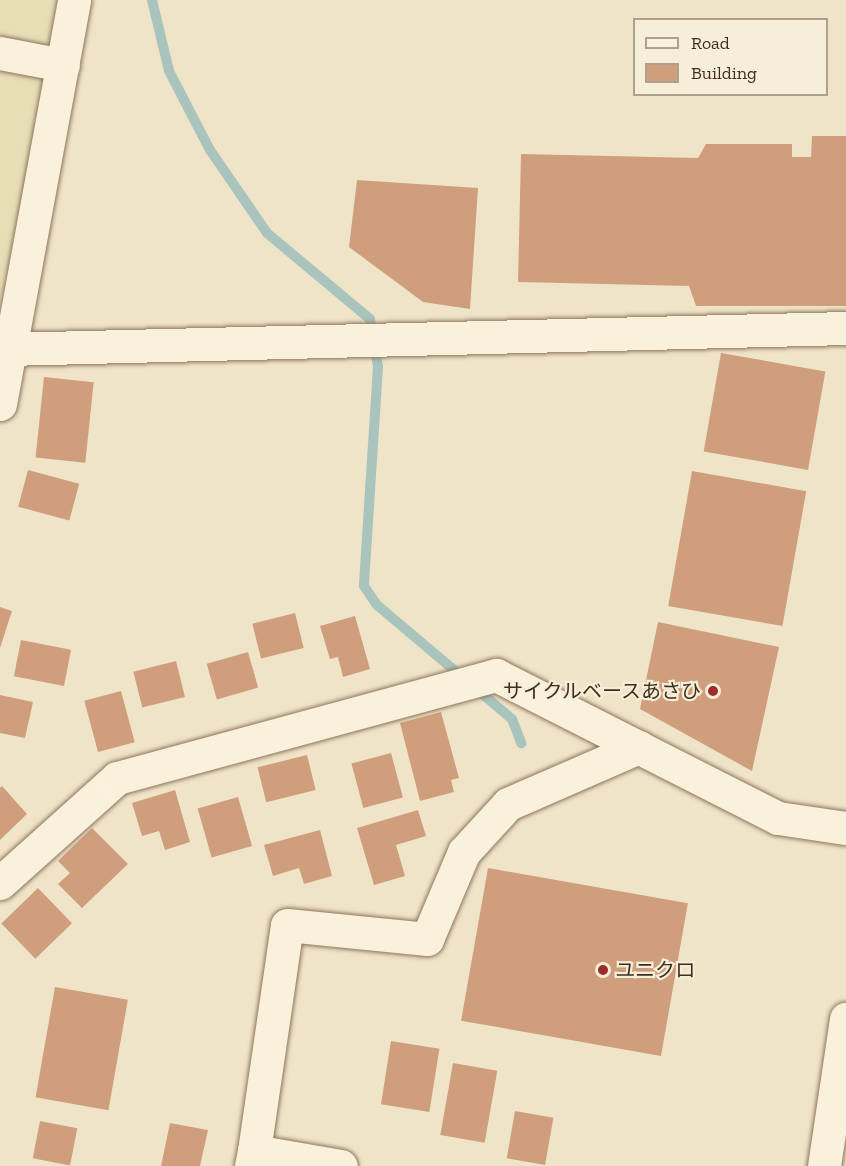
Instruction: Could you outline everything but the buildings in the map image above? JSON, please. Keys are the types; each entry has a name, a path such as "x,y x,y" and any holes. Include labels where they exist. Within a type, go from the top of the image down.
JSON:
{"street":[{"path":"0,404 3,350 63,65 74,0"},
{"path":"0,53 63,65"},
{"path":"3,350 846,328"},
{"path":"0,883 117,778 496,675 778,818 846,828"},
{"path":"341,1166 253,1159 287,925 427,939 464,852 508,804 639,747"},
{"path":"824,1166 846,1019"}],"shaded area":[{"path":"0,0 57,0 50,50 0,39"},
{"path":"0,69 46,75 0,304"}],"waterway":[{"path":"152,0 169,71 210,150 267,233 370,319 378,367 364,586 377,605 512,719 521,743"}],"place":[{"name":"サイクルベースあさひ","path":"713,691"},
{"name":"ユニクロ","path":"603,970"}]}
